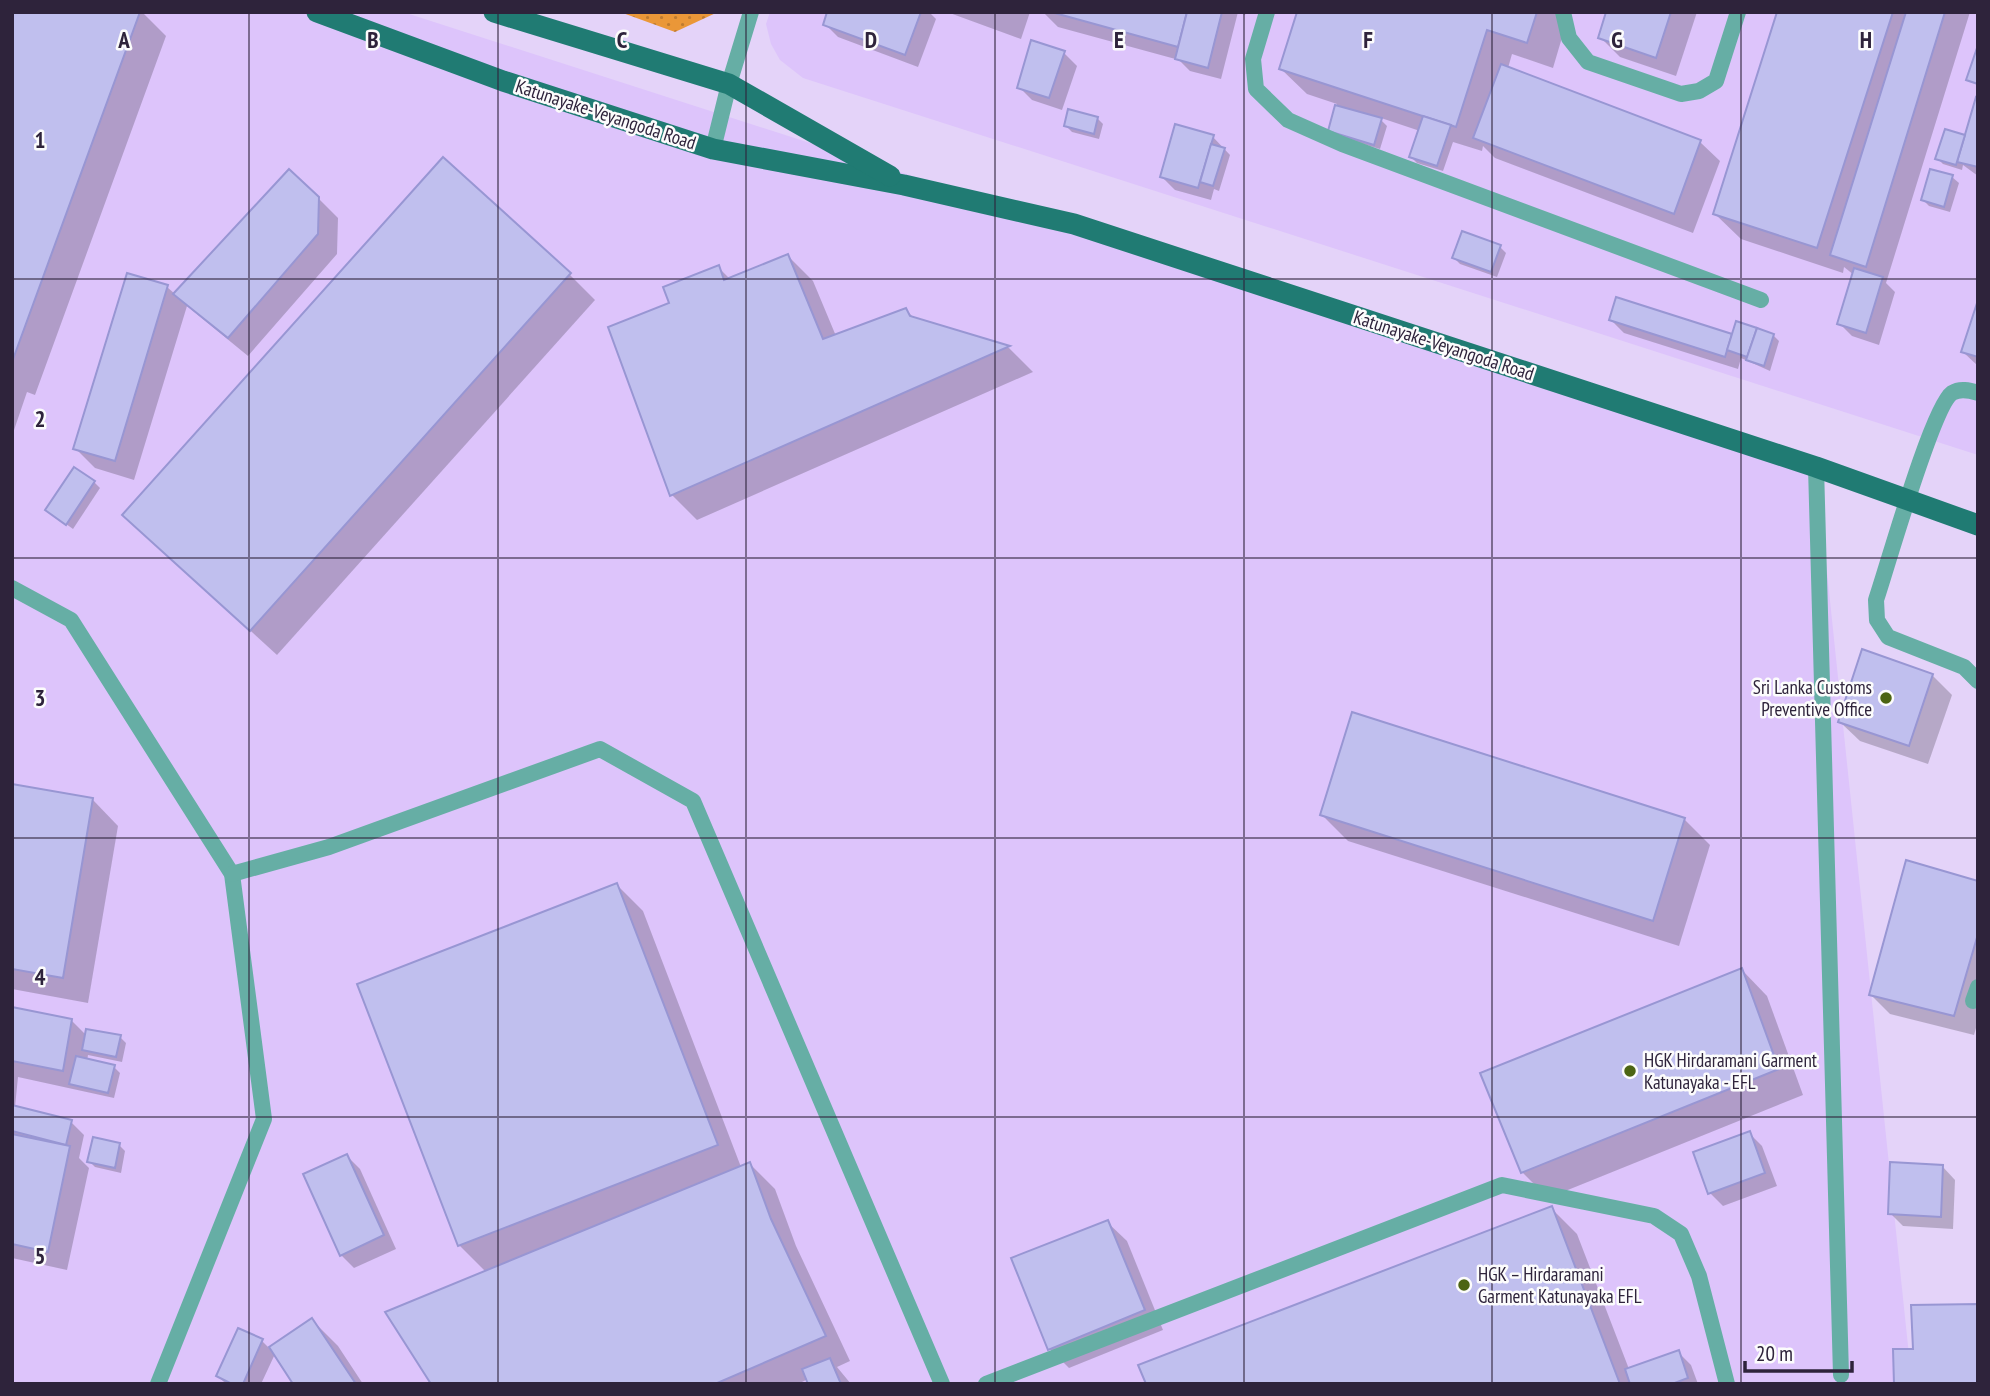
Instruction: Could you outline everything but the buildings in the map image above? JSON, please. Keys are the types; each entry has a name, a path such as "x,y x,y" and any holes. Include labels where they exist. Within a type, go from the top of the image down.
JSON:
{"main road":[{"name":"Katunayake-Veyangoda Road","path":"317,12 503,81 713,149 904,184 1074,224 1816,467 1978,525"},
{"name":"Katunayake-Veyangoda Road","path":"494,12 729,84 904,184"}],"lane":[{"path":"713,149 751,12"},
{"path":"1267,12 1253,59 1256,89 1288,120 1342,144 1761,299"},
{"path":"1563,12 1569,38 1588,62 1681,94 1699,91 1716,80 1738,12"},
{"path":"1978,393 1963,389 1951,393 1944,404 1876,600 1877,621 1888,637 1964,667 1978,681"},
{"path":"1816,467 1841,1375"},
{"path":"12,588 71,620 232,874 264,1119 158,1384"},
{"path":"232,874 329,847 600,749 693,801 943,1384"},
{"path":"986,1384 1502,1185 1654,1216 1681,1234 1699,1276 1727,1384"}],"shaded area":[{"path":"12,12 403,12 1816,467 1912,1384 12,1384"},
{"path":"620,12 718,12 675,32"},
{"path":"770,12 1978,12 1978,455 803,78 780,60 771,44 766,24"}],"place":[{"name":"Sri Lanka Customs Preventive Office","path":"1886,698"},
{"name":"HGK Hirdaramani Garment Katunayaka - EFL","path":"1630,1071"},
{"name":"HGK – Hirdaramani Garment Katunayaka EFL","path":"1464,1285"}]}
